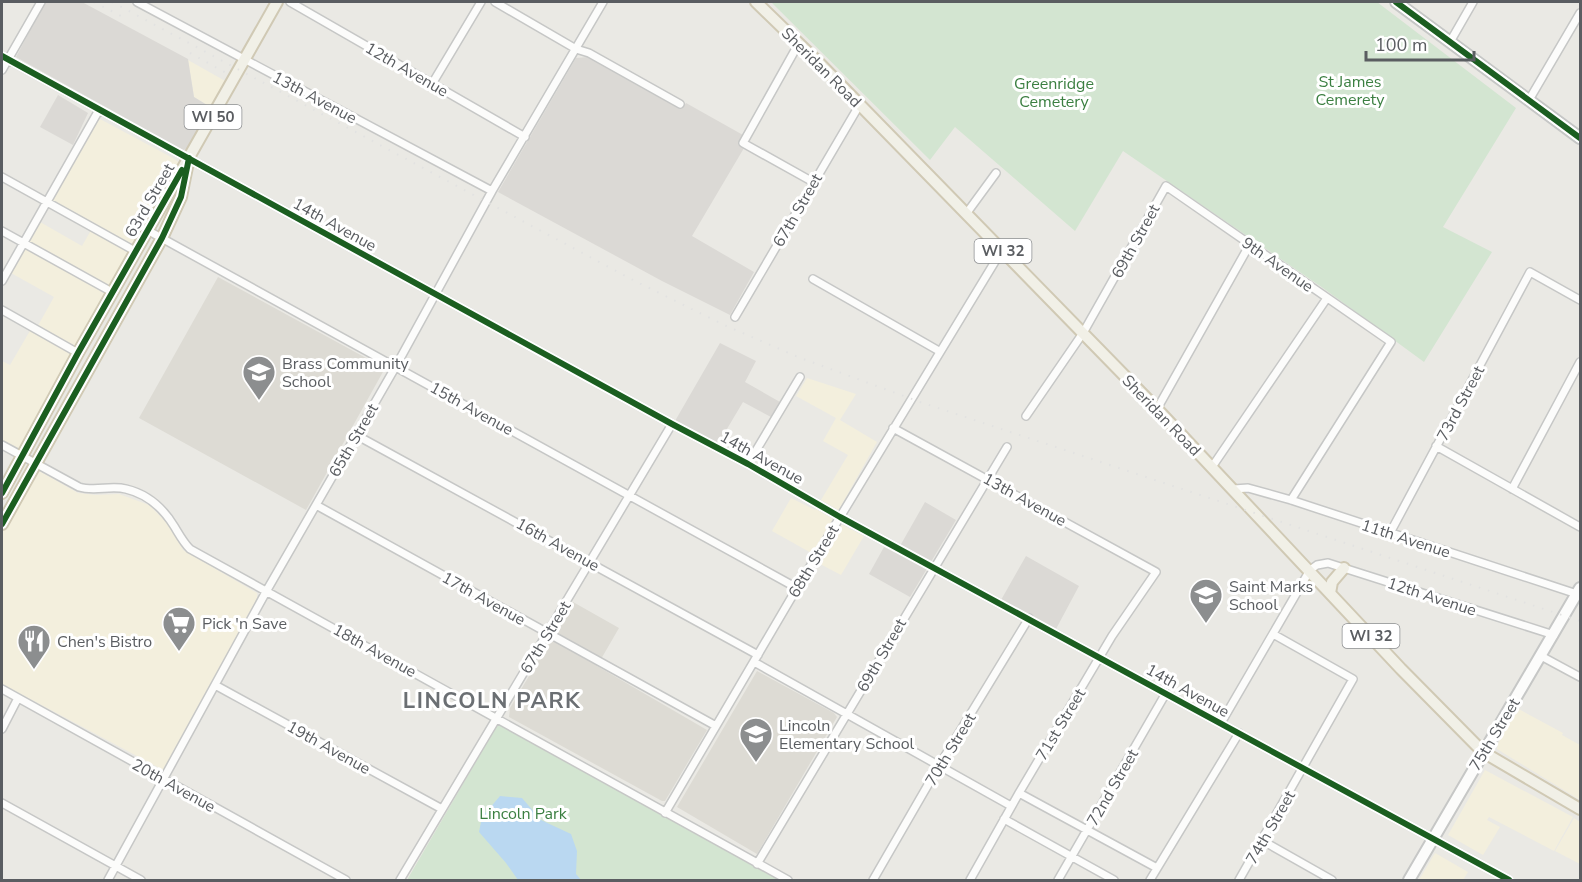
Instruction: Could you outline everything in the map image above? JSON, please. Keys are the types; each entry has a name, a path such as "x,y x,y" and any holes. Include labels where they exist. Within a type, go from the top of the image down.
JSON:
{"main road":[{"name":"63rd Street","path":"2,493 112,292 277,2"},
{"name":"Sheridan Road","path":"756,2 860,104 1157,409 1401,669 1483,752 1581,809"},
{"name":"63rd Street","path":"2,524 162,238 181,197 189,158"},
{"path":"1330,592 1332,582 1344,568"}],"street":[{"path":"2,70 5,58 41,2"},
{"name":"13th Avenue","path":"137,2 492,191"},
{"name":"12th Avenue","path":"290,2 525,137"},
{"path":"432,84 481,2"},
{"path":"495,2 576,49 589,53 681,104"},
{"name":"65th Street","path":"108,880 267,590 396,366 492,191 603,2"},
{"path":"1396,2 1581,138"},
{"path":"1450,42 1473,2"},
{"path":"1529,100 1581,14"},
{"path":"799,43 743,143 813,182"},
{"name":"14th Avenue","path":"5,58 748,464 840,517 1509,880"},
{"name":"67th Street","path":"735,316 860,104"},
{"path":"2,281 99,110"},
{"path":"966,214 996,173"},
{"path":"2,177 135,251"},
{"name":"9th Avenue","path":"1166,186 1391,342 1291,500"},
{"name":"69th Street","path":"1026,416 1083,333 1166,186"},
{"name":"15th Avenue","path":"147,230 797,588"},
{"path":"2,231 112,292"},
{"path":"1157,409 1250,244"},
{"name":"68th Street","path":"665,813 797,588 1002,250"},
{"name":"73rd Street","path":"1390,533 1530,272 1581,300"},
{"path":"813,279 939,351"},
{"path":"1212,468 1327,298"},
{"path":"2,310 78,353"},
{"path":"1512,489 1581,362"},
{"path":"748,464 800,377"},
{"name":"67th Street","path":"400,880 672,424"},
{"name":"13th Avenue","path":"893,428 1156,572"},
{"name":"16th Avenue","path":"356,435 590,561 756,658 846,715 940,764 1011,806"},
{"name":"18th Avenue","path":"2,445 86,489 127,489 147,498 164,511 190,549 788,880"},
{"path":"1436,446 1581,527"},
{"name":"69th Street","path":"757,864 1007,447"},
{"name":"11th Avenue","path":"1234,489 1248,488 1291,500 1579,591"},
{"name":"17th Avenue","path":"316,505 716,726"},
{"name":"12th Avenue","path":"1310,570 1317,565 1328,563 1554,635"},
{"path":"1221,723 1310,570"},
{"name":"71st Street","path":"970,880 1011,806 1100,657 1156,572"},
{"name":"75th Street","path":"1409,880 1579,591"},
{"name":"70th Street","path":"873,880 1029,618"},
{"name":"74th Street","path":"1239,880 1353,679 1273,634"},
{"path":"1541,656 1581,677"},
{"name":"19th Avenue","path":"215,685 442,810"},
{"name":"20th Avenue","path":"2,690 346,880"},
{"name":"72nd Street","path":"1058,880 1166,693"},
{"path":"2,729 18,699"},
{"path":"1153,880 1157,868 1239,733"},
{"path":"1019,793 1157,868"},
{"path":"2,803 141,880"},
{"path":"1004,819 1114,880"},
{"path":"1263,841 1332,880"}],"shaded area":[{"path":"45,2 82,2 188,59 194,97 212,108 188,149 183,150 16,57"},
{"path":"588,57 602,62 682,108 686,103 743,135 738,144 744,148 692,236 754,272 730,315 662,281 498,192 576,58"},
{"path":"188,60 227,82 212,108 194,97"},
{"path":"58,95 88,113 73,145 40,127"},
{"path":"100,119 180,163 23,445 18,448 2,440 2,361 10,365 31,329 35,331 54,297 11,273 40,222 82,246 94,225 52,200 96,122"},
{"name":"Brass Community School","path":"218,277 377,364 384,370 306,510 139,418"},
{"path":"720,343 756,361 745,382 780,402 771,417 743,402 718,444 675,421"},
{"path":"807,378 856,394 840,420 877,442 833,520 864,536 841,575 820,564 822,559 772,531 791,498 815,510 848,455 823,441 836,418 796,396"},
{"path":"37,472 41,472 78,493 119,494 149,505 169,525 183,550 257,593 257,599 240,628 245,631 167,772 2,684 2,532"},
{"path":"925,502 956,520 910,597 869,574 884,547 896,553"},
{"path":"1026,556 1079,586 1056,629 1001,600"},
{"path":"573,602 619,628 597,666 707,730 665,801 509,717 510,708"},
{"name":"Lincoln Elementary School","path":"757,671 834,713 837,717 757,854 677,807"},
{"path":"1515,707 1580,745 1580,800 1497,749 1514,715"},
{"path":"1485,770 1573,817 1554,851 1489,817 1487,820 1500,827 1483,855 1448,835"},
{"path":"1574,818 1580,822 1580,864 1555,851"},
{"path":"1435,853 1468,872 1463,880 1419,880"}],"green space":[{"name":"Greenridge Cemetery","path":"771,2 1377,2 1516,108 1443,227 1492,252 1424,362 1323,288 1123,151 1075,231 955,127 930,160"},
{"name":"Lincoln Park","path":"498,724 782,880 407,880"}],"water":[{"path":"500,796 522,798 541,820 571,834 577,851 576,874 581,880 518,880 479,832 482,817"}],"railway":[{"path":"94,2 121,16"},
{"path":"112,2 633,280 722,324 798,357 920,402 1580,621"},
{"path":"190,53 228,74"}],"cycle path":[{"path":"1396,2 1580,138"},
{"path":"2,56 748,464 840,517 1509,880"},
{"path":"2,524 162,238 181,197 189,158"},
{"path":"2,493 182,170"}],"place":[{"name":"Brass Community School","path":"259,401"},
{"name":"Saint Marks School","path":"1206,624"},
{"name":"Pick 'n Save","path":"179,652"},
{"name":"Chen's Bistro","path":"34,670"},
{"name":"Lincoln Elementary School","path":"756,763"}],"district":[{"name":"LINCOLN PARK","path":"492,700"}],"park label":[{"name":"St James Cemerety","path":"1350,90"}]}
